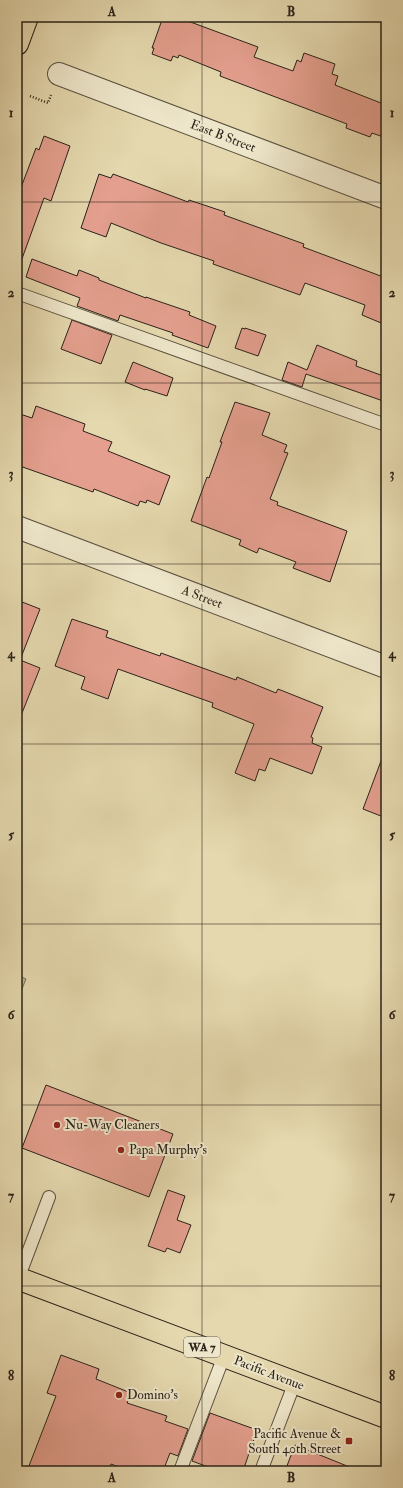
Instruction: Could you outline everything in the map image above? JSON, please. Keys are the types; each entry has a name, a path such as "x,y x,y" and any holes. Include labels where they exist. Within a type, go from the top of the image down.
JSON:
{"main road":[{"path":"17,44 27,17"},
{"name":"Pacific Avenue","path":"18,1278 386,1417"}],"street":[{"name":"East B Street","path":"59,74 386,198"},
{"name":"A Street","path":"17,527 386,667"}],"lane":[{"path":"17,293 386,425"},
{"path":"18,1278 49,1197"},
{"path":"180,1471 224,1356"},
{"path":"261,1471 295,1382"}],"green space":[{"path":"17,975 26,979 17,1001"}],"building":[{"path":"163,17 177,17 258,47 254,57 293,71 297,60 301,62 304,53 335,64 332,74 338,76 335,85 386,105 386,138 372,133 370,137 346,128 347,124 220,76 221,72 179,55 178,58 173,56 171,61 152,54 154,48 152,48"},
{"path":"44,136 70,146 51,201 44,198 19,267 17,267 17,198 36,148 39,150"},
{"path":"99,174 111,178 113,174 188,202 189,200 225,212 224,215 304,244 303,247 386,278 386,325 362,315 365,305 305,283 300,295 213,264 214,261 161,243 111,223 106,237 81,228"},
{"path":"32,259 77,276 79,270 99,278 99,280 146,298 190,312 189,315 216,326 208,348 172,335 173,333 120,315 118,321 77,306 80,298 26,277"},
{"path":"72,320 112,335 101,364 61,349"},
{"path":"242,328 266,335 258,356 235,348"},
{"path":"317,345 357,361 356,366 386,377 386,402 306,374 302,387 282,380 288,362 307,370"},
{"path":"133,362 173,378 167,396 145,390 125,382"},
{"path":"235,402 270,413 262,435 287,445 284,452 288,453 270,499 278,502 277,505 347,531 330,582 293,568 296,562 259,548 257,553 239,545 241,540 191,521 207,477 209,478 222,442 220,442"},
{"path":"36,406 85,424 83,431 112,442 108,451 170,476 159,505 147,500 146,503 140,501 138,506 94,489 93,492 17,465 17,413 32,418"},
{"path":"17,600 40,609 20,660 40,668 18,723 17,723"},
{"path":"72,619 108,631 106,637 160,656 161,653 236,680 237,677 276,693 278,689 323,707 311,737 313,738 312,743 322,747 312,774 270,758 265,771 259,769 255,781 235,773 254,724 212,707 213,703 118,669 108,699 81,689 85,677 55,666"},
{"path":"384,753 386,754 386,818 363,809"},
{"path":"46,1085 173,1134 149,1197 22,1148"},
{"path":"168,1190 185,1196 177,1220 191,1225 180,1253 167,1248 165,1252 148,1246"},
{"path":"61,1355 99,1369 96,1379 131,1393 127,1403 167,1416 165,1421 188,1429 178,1456 170,1453 163,1471 130,1471 111,1464 108,1471 27,1471 56,1396 47,1393"},
{"path":"210,1413 257,1430 243,1471 219,1471 192,1461"},
{"path":"295,1445 357,1470 357,1471 285,1471"}],"place":[{"name":"Nu-Way Cleaners","path":"57,1125"},
{"name":"Papa Murphy's","path":"121,1150"},
{"name":"Domino's","path":"119,1395"},
{"name":"Pacific Avenue & South 40th Street","path":"349,1441"}]}
